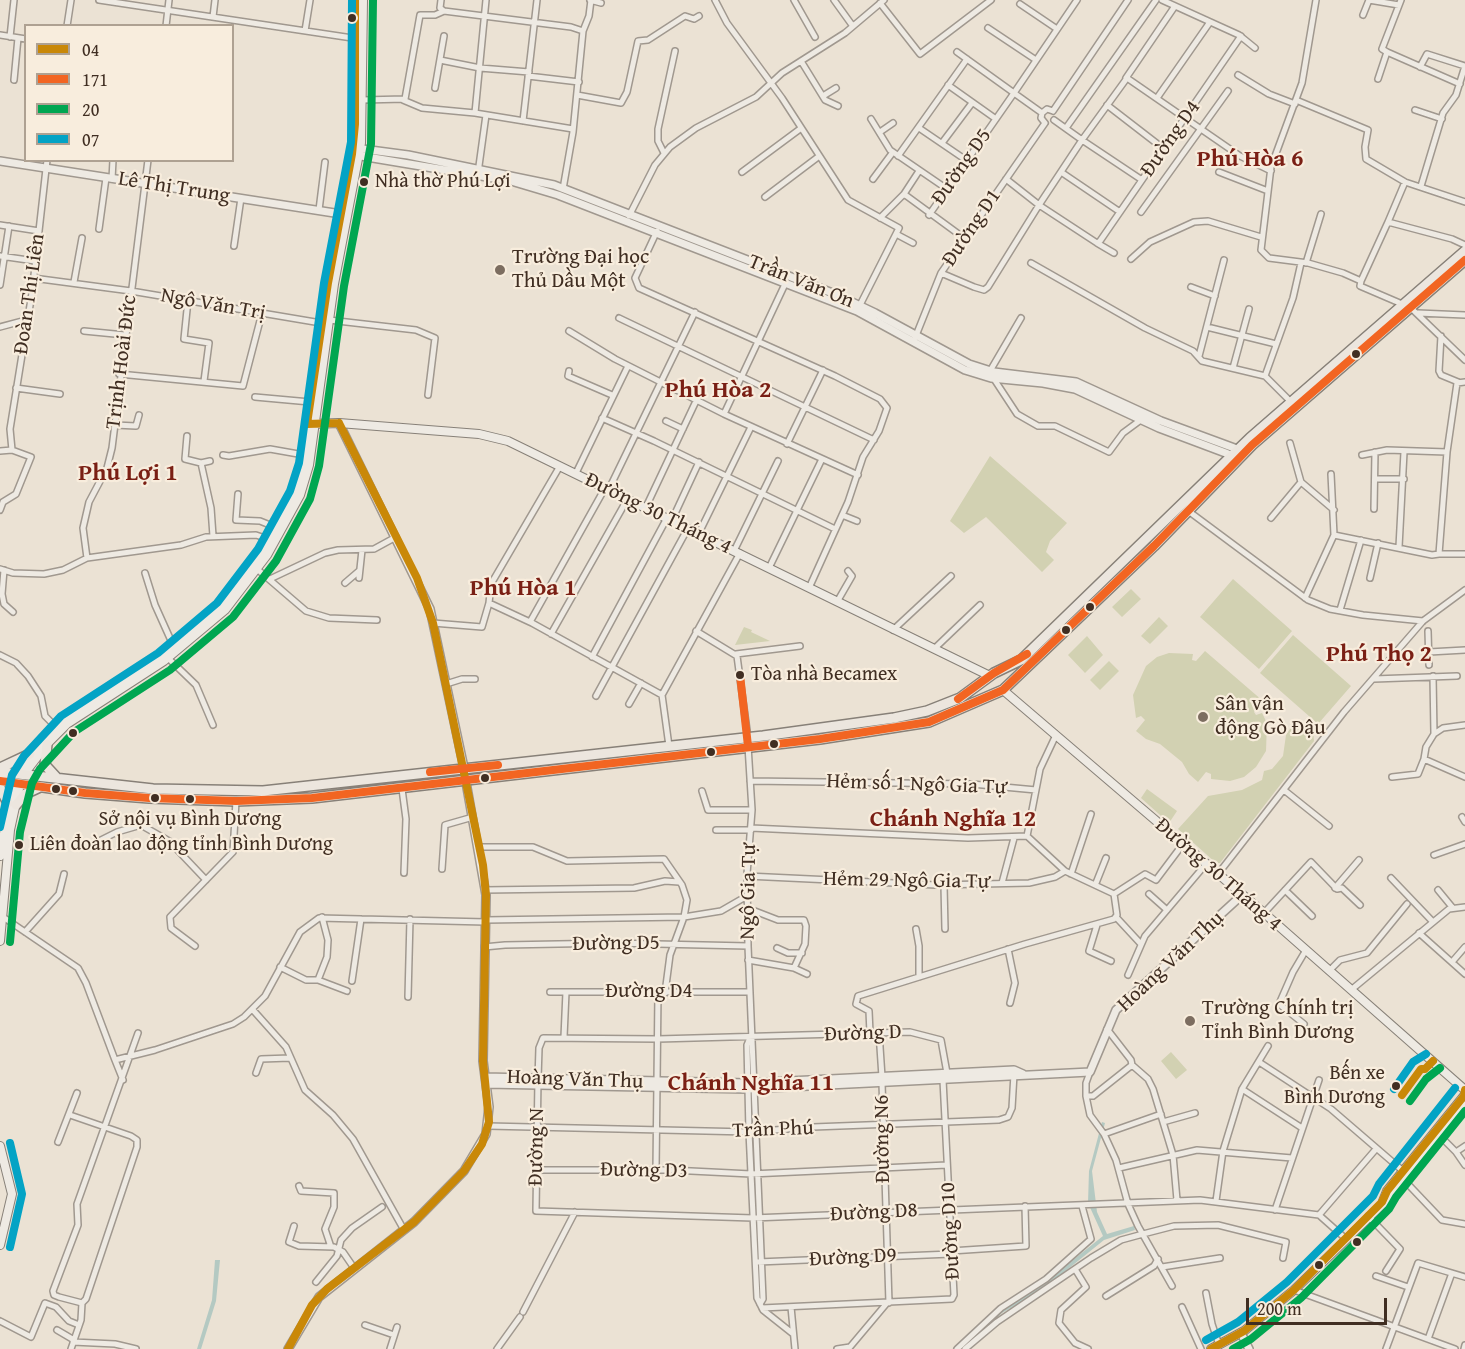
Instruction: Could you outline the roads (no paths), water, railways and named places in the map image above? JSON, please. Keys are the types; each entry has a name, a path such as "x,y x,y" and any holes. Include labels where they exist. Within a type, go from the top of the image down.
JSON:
{"highway":[{"path":"0,770 41,786 139,797 312,798 466,782 748,742 927,711 960,698 994,674 1021,660 1234,452 1291,402 1410,309 1465,251"},
{"path":"0,781 59,780 236,796 669,746 862,734 929,722 1003,689 1154,546 1186,509 1252,445 1465,260"},
{"path":"994,674 990,687 1003,689"},
{"path":"994,674 1005,675 1003,689"},
{"path":"47,744 45,765 59,780"},
{"path":"0,770 30,754"},
{"path":"464,768 466,782"},
{"path":"0,788 12,804 41,786"}],"main road":[{"path":"0,856 2,829 30,754 56,727 173,645 220,605 245,576 294,492 311,424 310,402 356,151 362,100 355,0"},
{"path":"356,151 358,39 363,0"},
{"path":"19,779 47,744 93,702 168,657 225,610 257,569 300,495 309,465 311,424 325,321"},
{"name":"Đường 30 Tháng 4","path":"311,424 339,423 494,436 628,498 893,630 994,674"},
{"name":"Đường 30 Tháng 4","path":"1003,689 1264,913 1433,1061 1465,1093"},
{"path":"0,941 2,882 12,804"},
{"path":"1382,1202 1387,1191 1465,1093"},
{"path":"1211,1349 1241,1333 1294,1290 1404,1180 1465,1106"},
{"path":"0,1146 12,1194 0,1245"}],"street":[{"path":"10,37 14,0"},
{"path":"67,24 71,0"},
{"path":"99,0 213,17 230,23 358,39"},
{"path":"166,24 169,0"},
{"path":"213,17 215,0"},
{"path":"305,32 310,0"},
{"path":"441,0 440,8 444,11"},
{"path":"475,113 486,0"},
{"path":"523,121 537,0"},
{"path":"563,189 573,129 584,31 591,0 601,3"},
{"path":"723,0 716,2 848,200 898,228 860,305"},
{"path":"794,0 815,37"},
{"path":"834,0 852,25"},
{"path":"629,217 645,181 664,153 696,128 756,97 769,83 845,33 882,2 920,54 991,0"},
{"name":"Đường D5","path":"929,214 1077,0"},
{"path":"1128,0 1053,111 1054,120 1142,180"},
{"path":"1066,128 1156,0"},
{"path":"1162,0 1241,36 1256,48"},
{"path":"1316,0 1296,102 1270,171 1260,245 1264,255 1332,269 1361,281"},
{"path":"1363,15 1369,0 1400,3 1382,49 1460,84"},
{"path":"1020,4 1058,29"},
{"path":"941,273 984,290 1082,140 1175,6"},
{"path":"404,100 420,15 437,15 444,11 584,31"},
{"path":"577,95 621,103 627,92 638,41 648,40 685,16 694,19 699,16"},
{"path":"1157,98 1210,22"},
{"path":"988,28 1036,60"},
{"path":"0,35 24,39"},
{"path":"435,87 444,36"},
{"name":"Đường D4","path":"1099,242 1241,36"},
{"path":"14,80 18,38"},
{"path":"664,153 658,141 658,129 675,51"},
{"path":"957,52 1042,113"},
{"path":"1378,79 1386,52"},
{"path":"1420,67 1426,54 1465,66 1460,84 1442,119 1421,186"},
{"path":"873,180 919,128 967,59"},
{"path":"440,60 579,82"},
{"path":"801,61 823,96 830,104 838,106"},
{"path":"1239,75 1269,94 1368,130 1365,147 1366,159 1406,182 1465,202"},
{"path":"1126,78 1240,156 1270,171"},
{"path":"948,85 996,119"},
{"path":"823,96 836,87"},
{"path":"1141,212 1228,91"},
{"path":"362,100 404,100 422,108 475,113 573,129"},
{"path":"942,143 972,103"},
{"path":"1107,105 1164,149"},
{"path":"1053,111 1047,109 1042,113 1041,118 1045,123 1054,120"},
{"path":"1415,110 1442,119"},
{"path":"478,174 486,115"},
{"path":"871,118 896,154 947,189"},
{"path":"880,132 893,123"},
{"name":"Đường D1","path":"915,338 941,273 1045,123"},
{"path":"919,128 966,160"},
{"path":"742,172 800,129"},
{"name":"Trần Văn Ơn","path":"356,151 478,174 535,188 629,217 657,231 857,311 965,362 990,371 1076,382 1143,417"},
{"path":"765,197 818,157"},
{"name":"Lê Thị Trung","path":"0,161 47,164 109,178 344,214"},
{"path":"99,229 113,162"},
{"name":"Trịnh Hoài Đức","path":"87,558 83,528 94,490 107,468 115,425 119,374 148,162"},
{"path":"319,210 325,162"},
{"name":"Đoàn Thị Liên","path":"12,450 10,429 33,278 47,164"},
{"path":"880,218 904,194 919,171"},
{"path":"1061,172 1120,212"},
{"path":"1219,172 1268,191"},
{"name":"Trần Văn Ơn","path":"478,174 523,177 563,189 629,217 860,305 965,370 994,379 1065,386 1234,452"},
{"path":"1006,179 1039,205 1114,253"},
{"path":"1406,182 1360,286 1410,309 1442,335 1465,360"},
{"path":"904,194 964,238"},
{"path":"234,246 241,198"},
{"path":"1265,376 1322,214"},
{"path":"1131,260 1150,242 1194,222 1208,221 1261,237"},
{"path":"1388,222 1452,239 1465,245"},
{"path":"0,225 39,231"},
{"path":"0,285 2,257 9,226"},
{"path":"657,231 634,281 639,288 823,370 885,404 888,411 874,440 866,450 842,515 809,588"},
{"path":"896,234 913,243"},
{"path":"74,282 82,238"},
{"path":"2,257 35,261"},
{"path":"1199,356 1224,260"},
{"path":"1031,263 1208,363 1265,376 1291,402"},
{"name":"Ngô Văn Trị","path":"33,278 74,282 262,313 416,330 435,338 428,395"},
{"path":"724,414 786,282"},
{"path":"1191,288 1215,296"},
{"path":"188,300 184,339 209,343 204,381"},
{"path":"1233,368 1249,309"},
{"path":"1410,309 1465,315"},
{"path":"530,622 607,488 679,347 694,312"},
{"path":"119,374 243,386 262,313"},
{"path":"620,318 874,440"},
{"path":"990,371 1021,318"},
{"path":"0,327 26,320"},
{"path":"1207,327 1276,344"},
{"path":"84,331 125,335"},
{"path":"569,332 628,366 724,414 858,475"},
{"path":"1442,335 1439,371 1441,375 1458,382 1465,382"},
{"path":"576,473 628,366"},
{"path":"787,444 823,370"},
{"path":"568,371 568,376 612,395"},
{"path":"994,379 1017,414 1038,426 1055,426 1109,452 1124,433 1143,417"},
{"path":"1439,555 1448,452 1458,382"},
{"path":"16,388 60,394"},
{"path":"255,396 310,402"},
{"path":"646,507 697,399"},
{"path":"115,425 136,426 139,415"},
{"path":"602,418 674,450 835,529"},
{"path":"666,421 683,429"},
{"path":"339,423 417,578 433,623 464,768"},
{"path":"699,533 751,427"},
{"path":"187,436 185,459 201,463 210,461"},
{"path":"1290,442 1301,482 1334,511"},
{"path":"222,455 270,449 304,455"},
{"path":"0,451 12,450 31,458 16,494 3,502 0,510"},
{"path":"1362,455 1387,450 1448,452"},
{"path":"1374,509 1375,452"},
{"path":"1399,547 1404,452"},
{"path":"769,568 822,459"},
{"path":"669,746 662,694 737,552 778,461"},
{"path":"592,657 699,462"},
{"path":"201,463 211,508 213,536"},
{"path":"433,623 482,627 489,603 491,584 560,466"},
{"path":"1305,598 1334,535 1331,474"},
{"path":"1375,479 1404,479"},
{"path":"1271,518 1301,482"},
{"path":"238,494 236,520 260,521 275,527"},
{"path":"550,634 628,498"},
{"path":"1186,509 1305,598 1340,610 1394,620 1423,621"},
{"path":"842,515 857,521"},
{"path":"596,696 688,528"},
{"path":"13,612 4,604 2,569 44,574 63,570 87,558 181,544 213,536 256,535 268,539"},
{"path":"1334,535 1439,555 1465,554"},
{"path":"270,579 325,553 338,550 374,549 397,537"},
{"path":"1340,610 1361,540"},
{"path":"1370,578 1378,543"},
{"path":"345,583 359,574 362,550"},
{"path":"257,569 306,611 329,618 377,620"},
{"path":"837,602 852,576 849,570"},
{"path":"145,573 155,605 173,645"},
{"path":"893,630 951,576"},
{"path":"1218,874 1344,712 1423,621 1465,590"},
{"path":"489,603 530,622 662,694"},
{"path":"934,649 980,604"},
{"path":"696,631 736,654 800,646"},
{"path":"1428,631 1429,665"},
{"path":"1429,652 1465,650"},
{"name":"Ngô Gia Tự","path":"736,654 748,742 752,810 747,908 750,1037 753,1045 752,1132 755,1217 763,1299 761,1306"},
{"path":"0,655 16,663 28,676 41,696 45,716 56,727"},
{"path":"168,657 196,685 213,725"},
{"path":"1433,676 1434,734"},
{"path":"1374,679 1457,676"},
{"path":"446,684 462,679 475,679"},
{"path":"629,704 640,683"},
{"path":"1392,777 1418,774 1426,747 1434,734 1443,728 1465,725"},
{"path":"1036,790 1044,758 1056,735"},
{"path":"1424,759 1465,777"},
{"name":"Hẻm số 1 Ngô Gia Tự","path":"750,780 972,784 1036,790 1027,836"},
{"path":"288,1349 312,1305 327,1289 404,1230 464,1171 482,1144 488,1126 485,890 466,782"},
{"path":"402,789 406,819 404,873"},
{"path":"1284,790 1329,826"},
{"path":"702,791 708,810 752,810"},
{"path":"195,946 171,928 169,922 173,914 235,848 236,796"},
{"path":"1068,873 1091,814"},
{"path":"442,869 445,825 473,817"},
{"path":"99,841 117,832 141,825 169,841 206,880"},
{"path":"716,830 751,829 1014,838 1027,836 1068,873 1096,883 1114,894"},
{"path":"1002,883 1014,838"},
{"path":"1114,894 1145,874 1156,880 1183,844"},
{"path":"1434,855 1465,844"},
{"path":"478,847 533,847 567,861 662,858 669,862 687,900 684,916 673,944 662,993 658,1039 656,1170"},
{"path":"1096,883 1106,858"},
{"path":"1335,888 1359,860"},
{"path":"1264,913 1311,862 1335,888 1342,888 1360,905"},
{"path":"1128,975 1140,943 1206,864"},
{"name":"Hẻm 29 Ngô Gia Tự","path":"747,876 944,885 1029,883 1068,873"},
{"path":"25,932 59,894 64,874"},
{"path":"1391,878 1433,922"},
{"path":"485,890 634,888 666,881 679,882"},
{"path":"944,885 945,929"},
{"path":"1285,890 1312,916"},
{"path":"1438,890 1452,907"},
{"path":"1114,894 1116,917 1140,943"},
{"path":"1149,894 1167,910"},
{"name":"Hoàng Văn Thụ","path":"486,1080 751,1086 1014,1073 1090,1072 1116,1010 1242,895"},
{"path":"115,1060 233,1024 253,1010 265,996 300,932 311,922 322,918 486,921 684,916 721,911 747,896"},
{"path":"1329,971 1340,960 1367,953 1407,904"},
{"path":"1351,990 1452,907 1465,907"},
{"path":"747,908 778,920 804,920 806,926 802,953 794,968"},
{"path":"1,917 78,968 87,983 123,1080"},
{"path":"870,1033 869,1011 856,1004 858,996 1008,949 1097,925 1116,917"},
{"path":"318,980 327,957 328,940 322,918"},
{"path":"352,981 361,919"},
{"path":"408,997 410,919"},
{"path":"1097,925 1089,951 1111,961"},
{"path":"916,929 919,946 919,976"},
{"path":"1419,933 1465,974"},
{"name":"Đường D5","path":"484,947 673,944 748,946"},
{"path":"1452,962 1465,947"},
{"path":"777,948 788,953 802,953"},
{"path":"1008,949 1015,983 1010,1003"},
{"path":"1304,1024 1279,1004 1306,950"},
{"path":"748,960 794,968 807,974"},
{"path":"280,967 306,980 318,980 347,991"},
{"name":"Đường D4","path":"550,992 749,992"},
{"path":"564,1037 566,992"},
{"path":"253,1010 278,1035 305,1090 333,1115 353,1139 404,1230"},
{"path":"1107,1029 1131,1060 1132,1065 1148,1079 1173,1155 1177,1200"},
{"name":"Đường N6","path":"879,1032 888,1303"},
{"name":"Đường D","path":"750,1037 910,1032 941,1040 945,1076"},
{"path":"82,1303 54,1295 53,1291 78,1225 77,1204 132,1056 138,1033"},
{"name":"Đường N","path":"750,1037 658,1039 564,1037 540,1040 536,1211 755,1217"},
{"path":"1216,1200 1223,1151 1242,1089 1268,1046"},
{"path":"256,1073 261,1059 290,1058"},
{"path":"1259,1062 1331,1109 1403,1171"},
{"path":"1086,1096 1102,1090 1132,1065"},
{"path":"1090,1072 1086,1083 1090,1115 1104,1134 1119,1168 1128,1204 1172,1286"},
{"name":"Trần Phú","path":"488,1126 752,1132 945,1124 1006,1118 1013,1105 1014,1073"},
{"name":"Đường D10","path":"761,1306 791,1307 952,1299 954,1295 945,1124 945,1076"},
{"path":"1275,1210 1319,1080"},
{"path":"1242,1089 1302,1128"},
{"path":"58,1142 77,1093"},
{"path":"1163,1122 1194,1113"},
{"path":"1104,1134 1161,1114"},
{"path":"70,1115 132,1136 137,1140 137,1147 86,1299 82,1303 79,1325 71,1349"},
{"path":"1440,1136 1465,1165"},
{"path":"1456,1152 1465,1146"},
{"path":"1346,1239 1319,1215 1376,1149"},
{"path":"1119,1168 1197,1150 1292,1158"},
{"name":"Đường D3","path":"537,1170 656,1170 754,1174 947,1165"},
{"path":"1404,1180 1442,1220 1465,1224"},
{"path":"299,1186 301,1191 334,1193 334,1207 325,1229 331,1247"},
{"name":"Đường D8","path":"755,1217 1025,1206 1084,1206 1177,1200 1216,1200 1319,1215"},
{"name":"Đường D9","path":"758,1262 888,1257 1026,1246 1025,1206"},
{"path":"957,1349 990,1318 1068,1261 1091,1239 1084,1206"},
{"path":"316,1282 331,1265 342,1240 352,1228 382,1207"},
{"path":"497,1349 522,1314 575,1212"},
{"path":"1368,1216 1400,1248 1386,1271"},
{"path":"965,1349 994,1324 1121,1240 1174,1226 1197,1223 1218,1225 1286,1242 1283,1258"},
{"path":"294,1226 289,1242 339,1249 354,1268"},
{"path":"1162,1267 1220,1258"},
{"path":"1106,1296 1154,1266 1158,1259"},
{"path":"1068,1261 1086,1287 1061,1310 1059,1323 1076,1343 1088,1349"},
{"path":"1386,1349 1418,1263 1465,1278"},
{"path":"1428,1339 1452,1273"},
{"path":"1376,1276 1408,1287"},
{"path":"1294,1290 1455,1349"},
{"path":"1206,1293 1219,1345"},
{"path":"0,1321 31,1337 45,1303 56,1307 69,1321 79,1325"},
{"path":"837,1349 850,1347 888,1303"},
{"path":"761,1306 792,1333"},
{"path":"791,1307 795,1349"},
{"path":"1182,1307 1201,1349"},
{"path":"990,1318 994,1324"},
{"path":"364,1325 394,1335"},
{"path":"390,1349 397,1327"},
{"path":"57,1330 74,1341 115,1344 136,1349"},
{"path":"1241,1333 1249,1349"}],"water":[{"path":"1102,1122 1105,1123 1092,1171 1097,1212 1107,1234 1134,1226 1135,1230 1104,1240 1042,1290 1002,1313 964,1349 960,1349 999,1310 1039,1287 1103,1236 1088,1203 1089,1171"},
{"path":"215,1260 220,1260 216,1301 201,1349 197,1349 212,1300"}],"place":[{"name":"Nhà thờ Phú Lợi","path":"364,182"},
{"name":"Trường Đại học Thủ Dầu Một","path":"500,270"},
{"name":"Tòa nhà Becamex","path":"740,675"},
{"name":"Sân vận động Gò Đậu","path":"1203,717"},
{"name":"Sở nội vụ Bình Dương","path":"190,799"},
{"name":"Liên đoàn lao động tỉnh Bình Dương","path":"19,845"},
{"name":"Trường Chính trị Tỉnh Bình Dương","path":"1190,1021"},
{"name":"Bến xe Bình Dương","path":"1396,1086"}],"district":[{"name":"Phú Hòa 6","path":"1250,160"},
{"name":"Phú Hòa 2","path":"718,391"},
{"name":"Phú Lợi 1","path":"128,474"},
{"name":"Phú Hòa 1","path":"523,589"},
{"name":"Phú Thọ 2","path":"1379,655"},
{"name":"Chánh Nghĩa 12","path":"953,820"},
{"name":"Chánh Nghĩa 11","path":"751,1084"}]}
